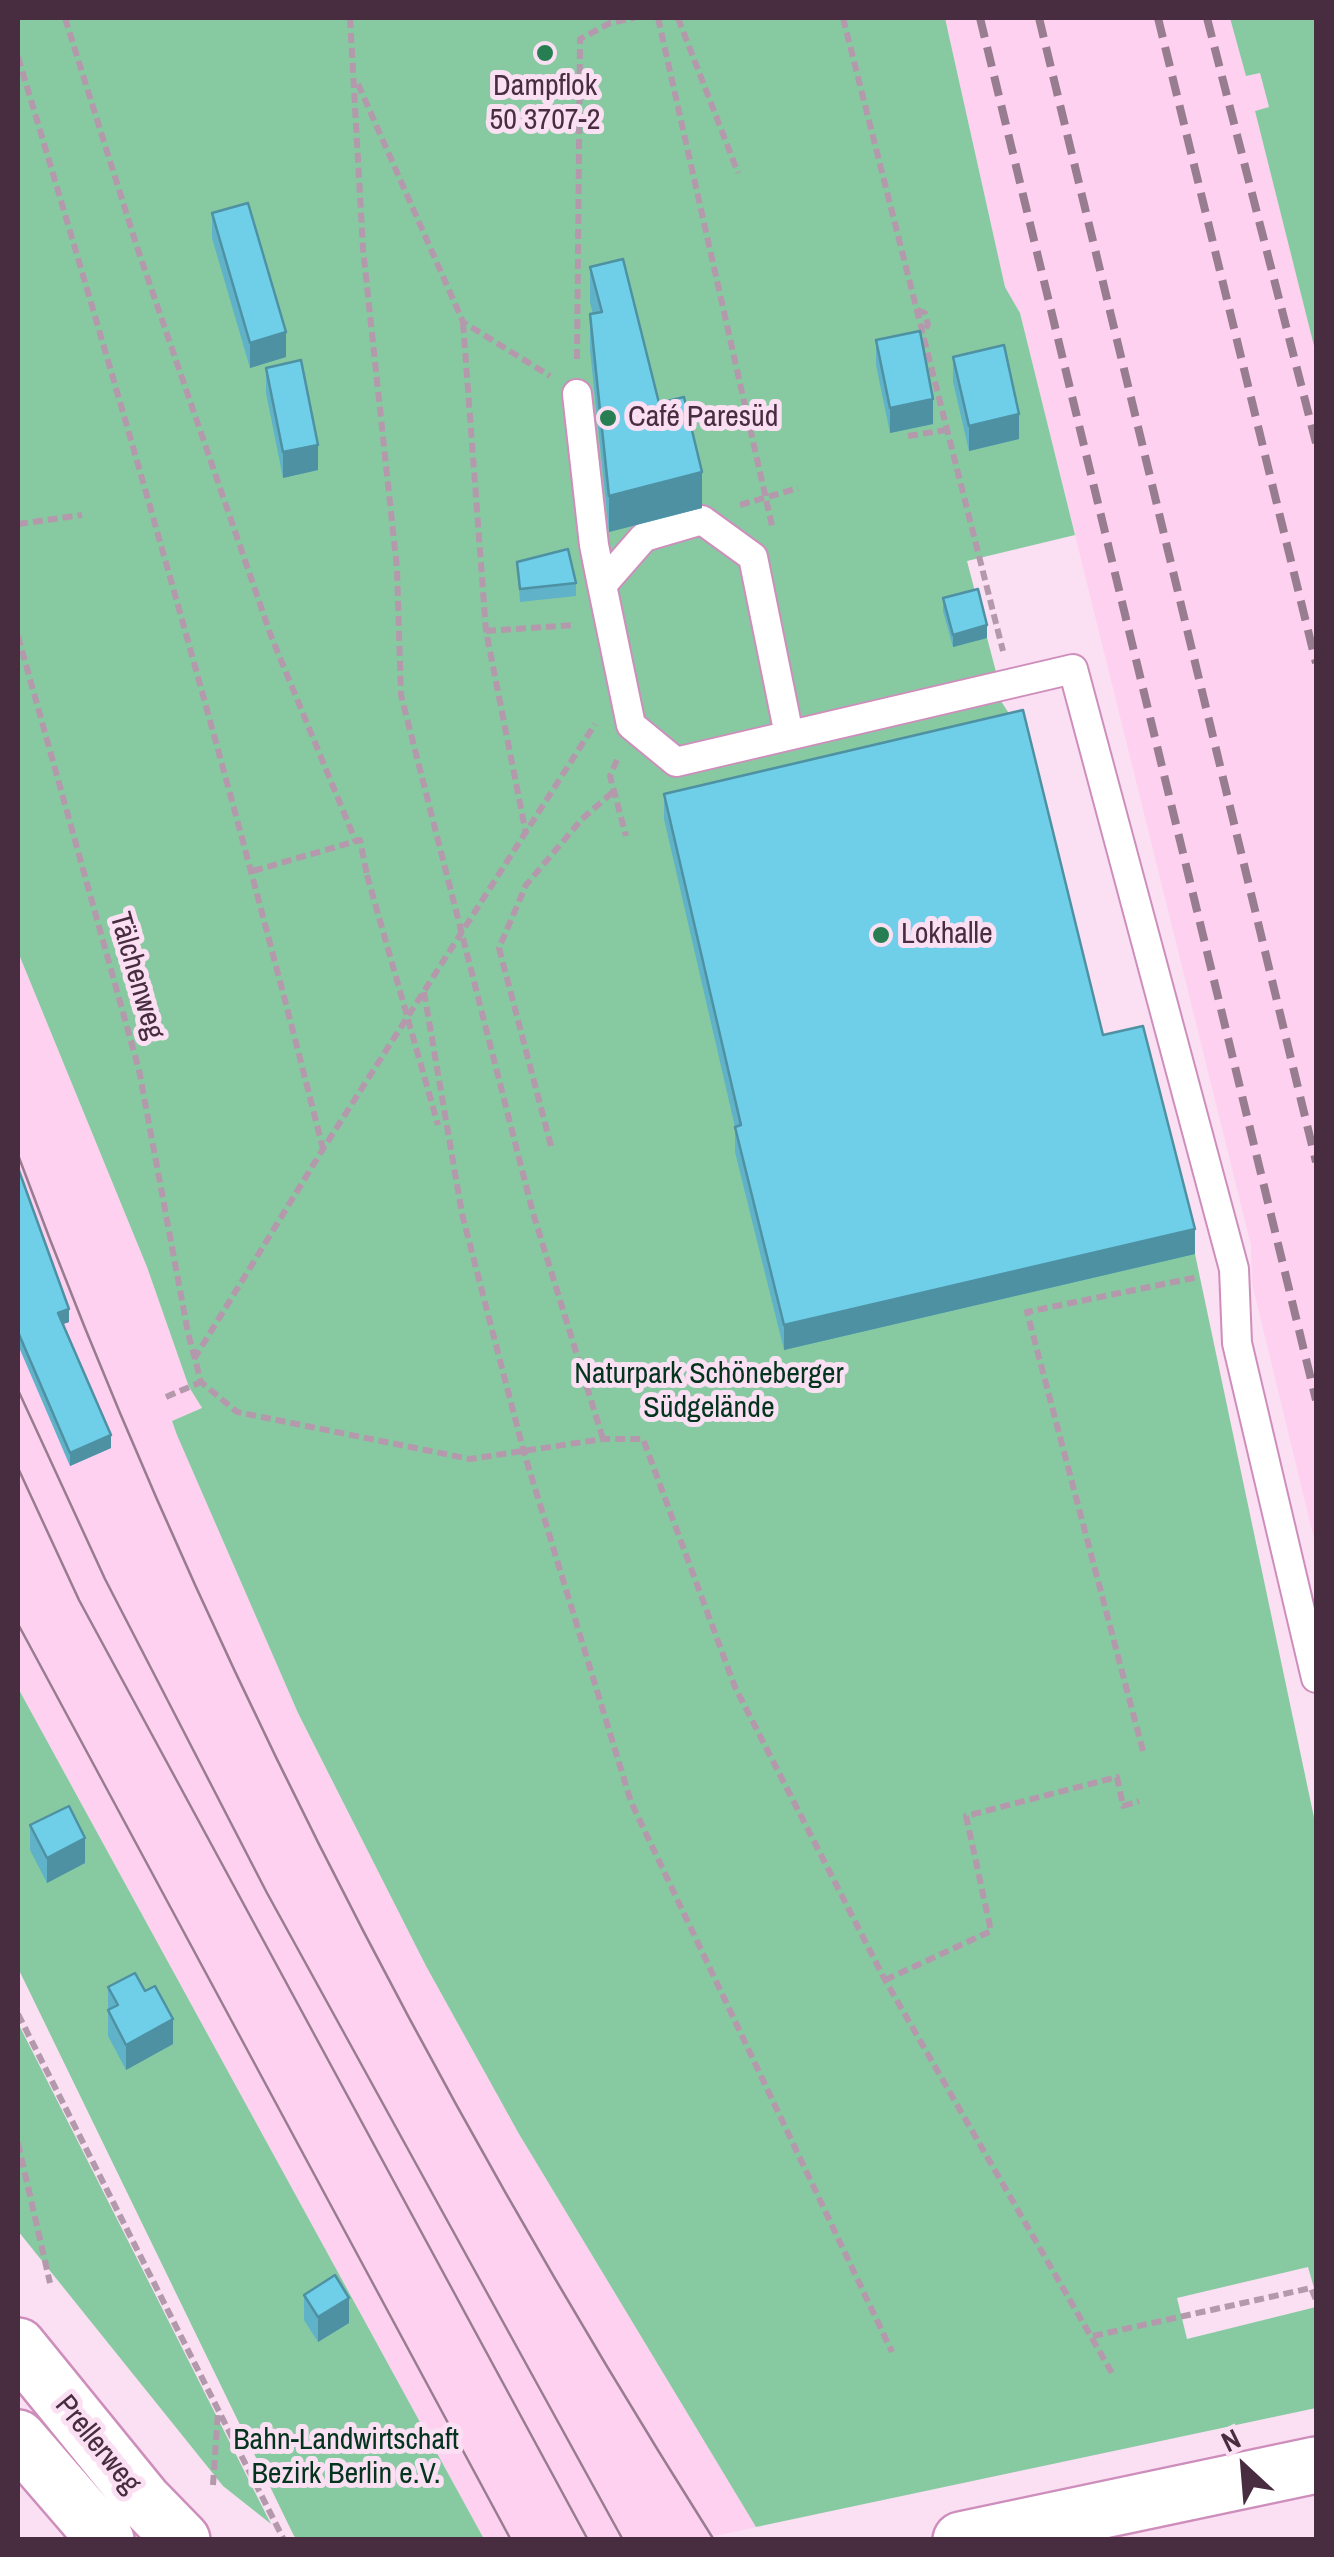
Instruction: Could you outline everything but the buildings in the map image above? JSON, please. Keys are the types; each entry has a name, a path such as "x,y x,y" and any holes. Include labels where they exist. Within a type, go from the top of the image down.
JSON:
{"main road":[{"name":"Prellerweg","path":"18,2346 144,2501 182,2540"},
{"name":"Prellerweg","path":"18,2438 106,2540"},
{"path":"961,2540 1316,2465"}],"lane":[{"path":"577,394 594,545 631,725 676,762 1073,670 1234,1270 1237,1344 1316,1678"},
{"path":"602,584 644,537 702,520 753,557 789,735"}],"path":[{"path":"66,18 138,250 271,636 356,842"},
{"path":"350,18 363,249 397,569 401,695 533,1214 603,1439"},
{"path":"577,394 580,38 610,23 634,18"},
{"path":"658,18 773,531"},
{"path":"678,18 738,173"},
{"path":"844,18 916,310 924,312 928,325 922,333 1011,683"},
{"path":"18,58 253,870 323,1149"},
{"path":"356,78 463,322 486,631 526,834"},
{"path":"463,322 577,394"},
{"path":"908,436 946,430"},
{"path":"702,520 765,495 798,488"},
{"path":"18,524 82,515"},
{"path":"486,631 611,623"},
{"name":"Tälchenweg","path":"18,636 138,1070 200,1382"},
{"path":"194,1359 323,1149 622,681"},
{"path":"626,836 610,776 631,725"},
{"path":"550,1146 499,948 526,884 582,819 614,790"},
{"path":"253,870 360,840 438,1124"},
{"path":"424,992 462,1214 524,1449 631,1802 892,2352"},
{"path":"1143,1752 1027,1312 1234,1270"},
{"path":"166,1397 200,1382 237,1412 470,1458 603,1439 643,1439 734,1687 885,1980 1112,2373"},
{"path":"885,1980 991,1931 966,1816 1117,1777 1123,1806 1139,1801"},
{"path":"18,2014 284,2540"},
{"path":"18,2143 50,2283"},
{"path":"1093,2336 1191,2318 1311,2288 1316,2300"},
{"path":"213,2485 218,2409"}],"shaded area":[{"path":"945,18 1230,18 1246,75 1260,73 1269,107 1255,111 1316,354 1316,1547 1252,1283 1251,1245 1020,313 1005,287"},
{"path":"18,952 147,1267 189,1387 202,1409 172,1422 298,1713 426,1966 519,2134 756,2527 697,2540 484,2539 18,1688"}],"green space":[{"name":"Naturpark Schöneberger Südgelände","path":"18,18 945,18 1005,287 1020,313 1075,535 967,561 996,672 984,675 1023,735 1102,1059 1143,1051 1195,1254 1316,1827 1316,2295 1308,2267 1177,2298 1187,2339 1316,2307 1316,2408 756,2527 519,2134 426,1966 298,1713 177,1435 172,1421 202,1408 189,1387 147,1267 18,952"},
{"path":"1230,18 1316,18 1316,354 1255,111 1269,107 1260,73 1246,76"},
{"name":"Bahn-Landwirtschaft Bezirk Berlin e.V.","path":"18,1688 484,2539 299,2540 294,2536 18,1968"},
{"path":"18,2023 271,2524 223,2486 18,2231"}],"tram line":[{"path":"18,1155 88,1336 164,1515 244,1691 330,1865 514,2207 714,2540"},
{"path":"18,1390 105,1579 267,1893 623,2540"},
{"path":"18,1468 79,1600 588,2540"},
{"path":"18,1624 511,2540"}],"railway":[{"path":"980,18 1316,1400"},
{"path":"1039,18 1316,1162"},
{"path":"1158,18 1316,663"},
{"path":"1207,18 1316,443"}],"place":[{"name":"Dampflok 50 3707-2","path":"545,53"},
{"name":"Café Paresüd","path":"608,418"},
{"name":"Lokhalle","path":"881,935"}]}
